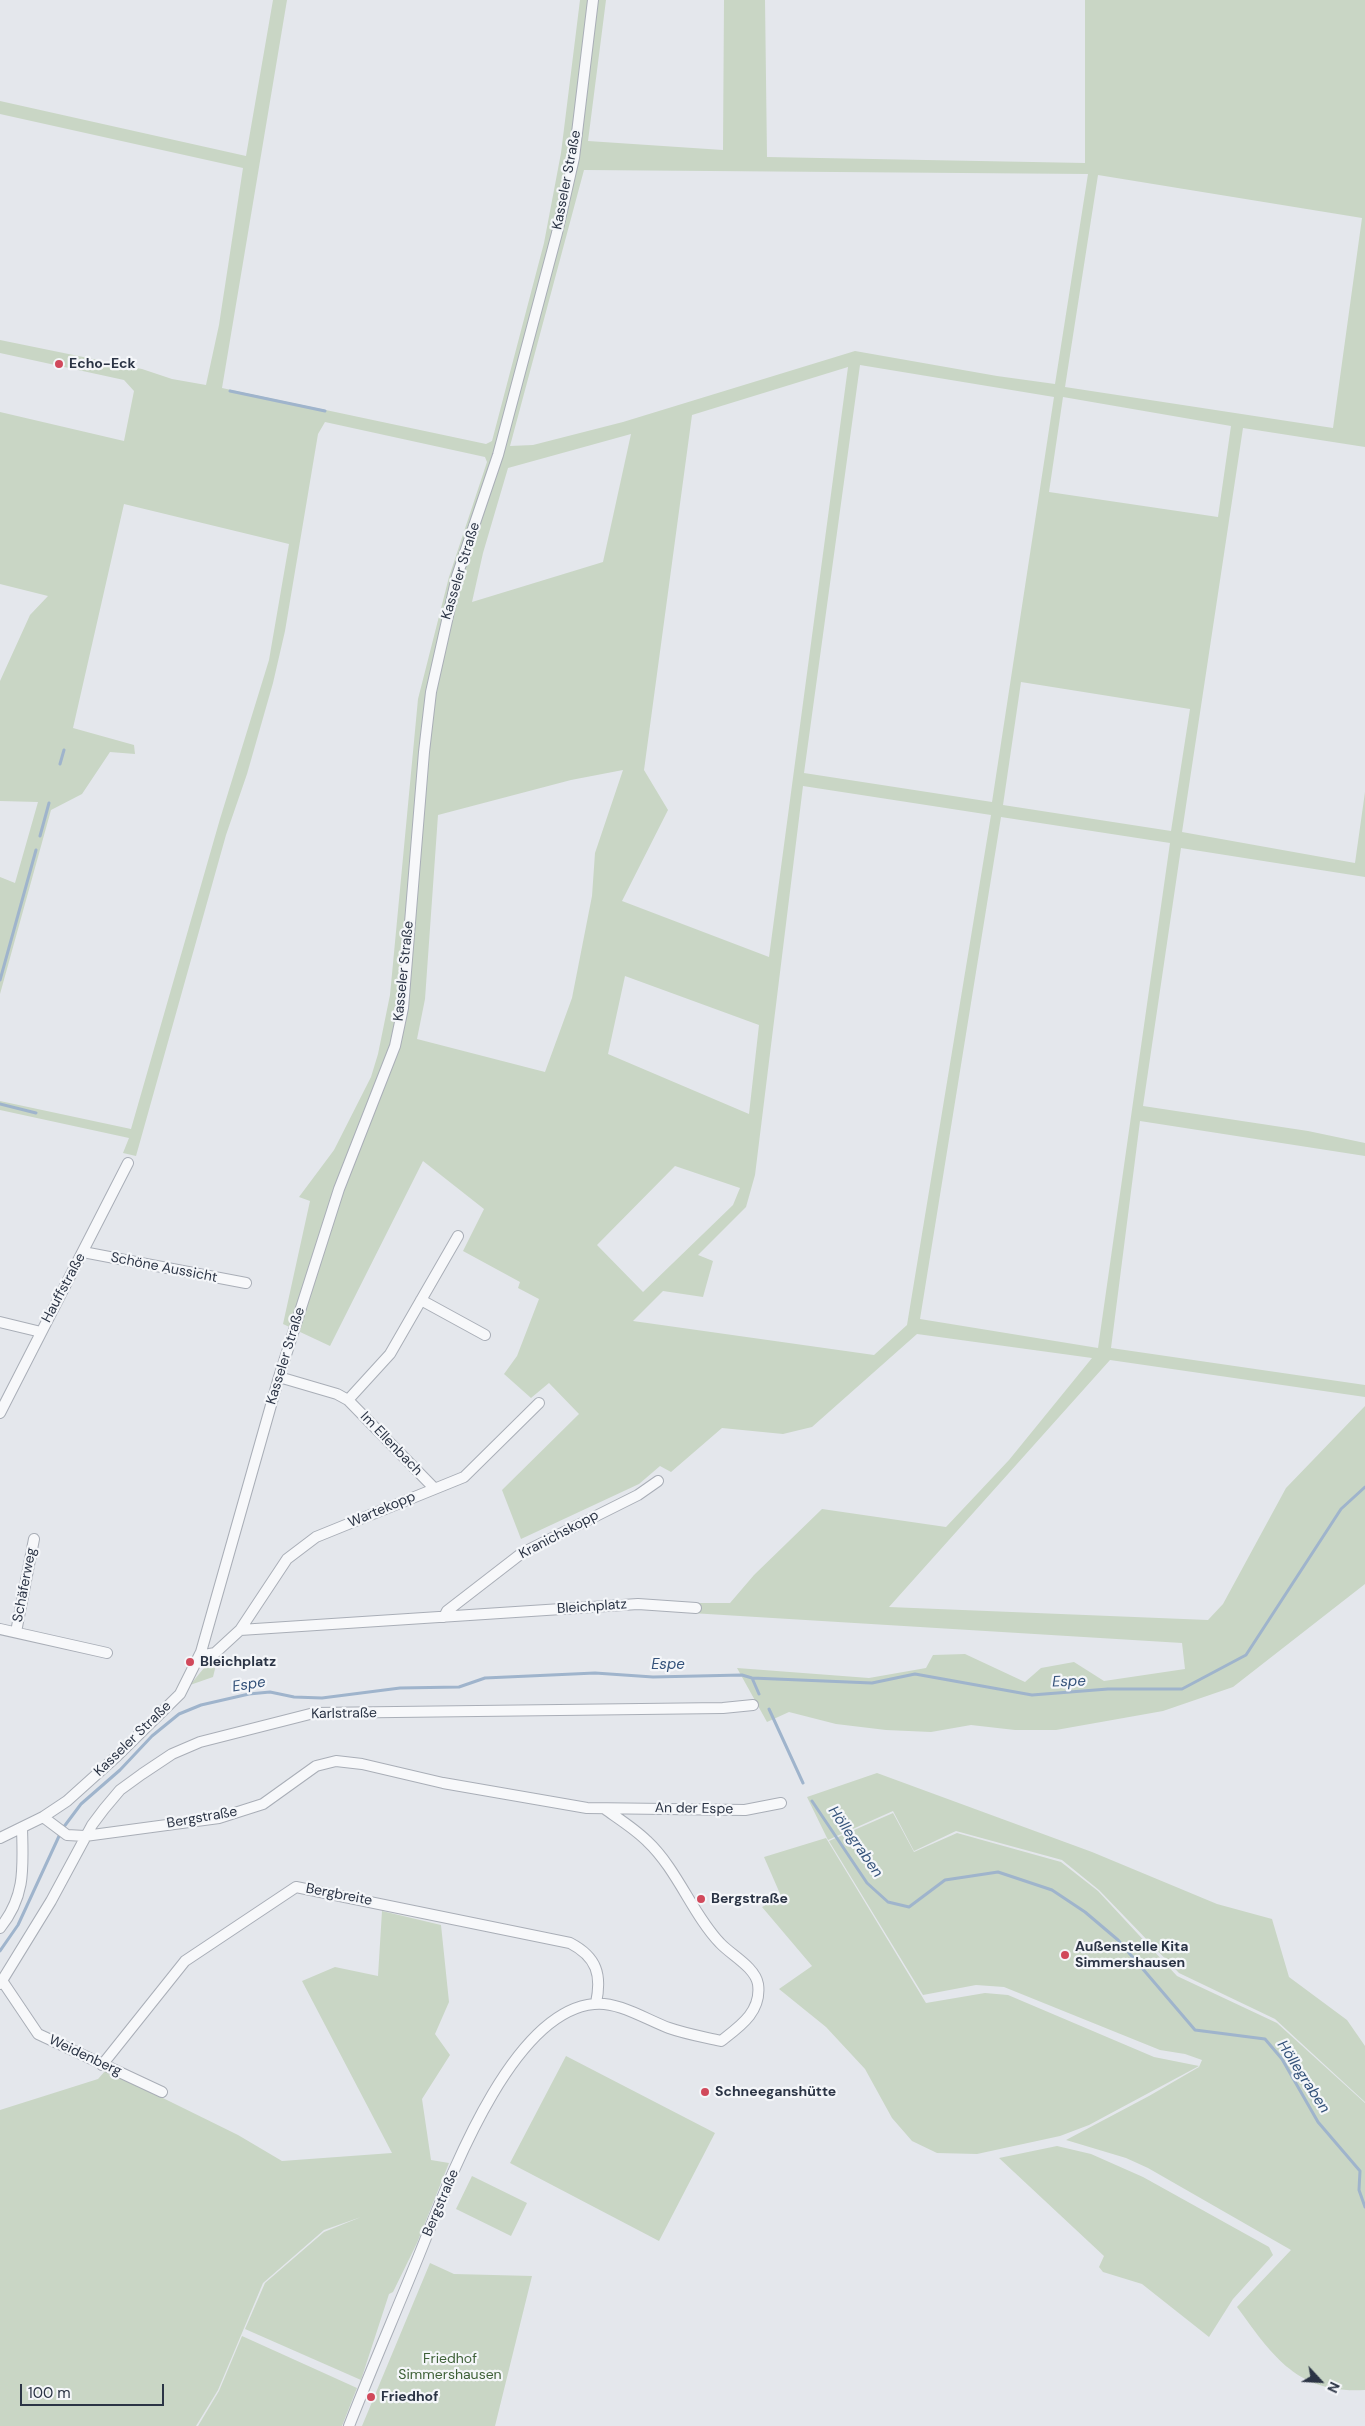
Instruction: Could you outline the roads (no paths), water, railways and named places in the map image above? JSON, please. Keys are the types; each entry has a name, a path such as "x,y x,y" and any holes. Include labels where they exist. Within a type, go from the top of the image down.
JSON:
{"street":[{"name":"Kasseler Straße","path":"0,1838 43,1817 70,1798 180,1694 199,1656 279,1377 339,1189 395,1046 403,1008 424,752 431,692 457,576 498,455 557,233 574,158 593,0"},
{"name":"Hauffstraße","path":"0,1413 128,1162"},
{"name":"Im Ellenbach","path":"348,1400 390,1354 458,1236"},
{"name":"Schöne Aussicht","path":"83,1252 246,1283"},
{"path":"421,1300 486,1335"},
{"path":"0,1322 41,1332"},
{"name":"Im Ellenbach","path":"279,1377 337,1394 348,1400 434,1488"},
{"path":"0,1387 12,1389"},
{"name":"Wartekopp","path":"240,1630 287,1559 316,1537 464,1477 539,1403"},
{"name":"Kranichskopp","path":"444,1617 447,1611 522,1553 638,1495 658,1481"},
{"name":"Schäferweg","path":"16,1632 34,1539"},
{"name":"Bleichplatz","path":"240,1630 638,1604 696,1608"},
{"name":"Schäferweg","path":"0,1629 107,1653"},
{"path":"199,1656 215,1653 240,1630"},
{"name":"Karlstraße","path":"2,1983 51,1901 92,1824 120,1790 172,1754 200,1742 314,1713 724,1708 753,1705"},
{"name":"Bergstraße","path":"43,1817 66,1835 85,1836 219,1818 263,1804 316,1766 336,1761 362,1764 472,1788 569,1806 605,1809 647,1841 661,1857 719,1942 751,1971 758,1983 758,1992 751,2016 720,2041 671,2029 616,2007 596,2003 566,2011 553,2019 520,2055 488,2100 445,2191 349,2426"},
{"name":"An der Espe","path":"605,1809 745,1810 781,1803"},
{"path":"0,1928 19,1898 23,1873 22,1828"},
{"name":"Bergbreite","path":"102,2065 185,1961 296,1886 570,1943 590,1958 598,1972 600,1986 596,2003"},
{"name":"Weidenberg","path":"2,1983 38,2034 162,2092"}],"waterway":[{"path":"230,391 325,411"},
{"path":"60,764 64,750"},
{"path":"40,836 49,803"},
{"path":"0,980 36,850"},
{"path":"0,1104 36,1113"},
{"name":"Espe","path":"63,1828 81,1804 120,1770 152,1736 179,1714 201,1705 249,1694 270,1692 294,1697 322,1698 400,1688 459,1687 485,1678 595,1673 653,1677 742,1675 752,1678 872,1683 915,1674 1032,1695 1108,1689 1182,1689 1246,1655 1341,1509 1365,1487"},
{"name":"Höllegraben","path":"752,1678 759,1694"},
{"name":"Höllegraben","path":"769,1709 803,1783"},
{"name":"Höllegraben","path":"812,1801 867,1883 888,1902 909,1907 945,1880 998,1872 1052,1890 1085,1912 1118,1940 1195,2030 1265,2039 1282,2059 1318,2122 1360,2171 1359,2190 1365,2207"},
{"name":"Espe","path":"0,1951 18,1925 60,1834"}],"place":[{"name":"Echo-Eck","path":"59,364"},
{"name":"Bleichplatz","path":"190,1662"},
{"name":"Bergstraße","path":"701,1899"},
{"name":"Außenstelle Kita Simmershausen","path":"1065,1955"},
{"name":"Schneeganshütte","path":"705,2092"},
{"name":"Friedhof","path":"371,2397"}],"park label":[{"name":"Friedhof Simmershausen","path":"450,2368"}]}
